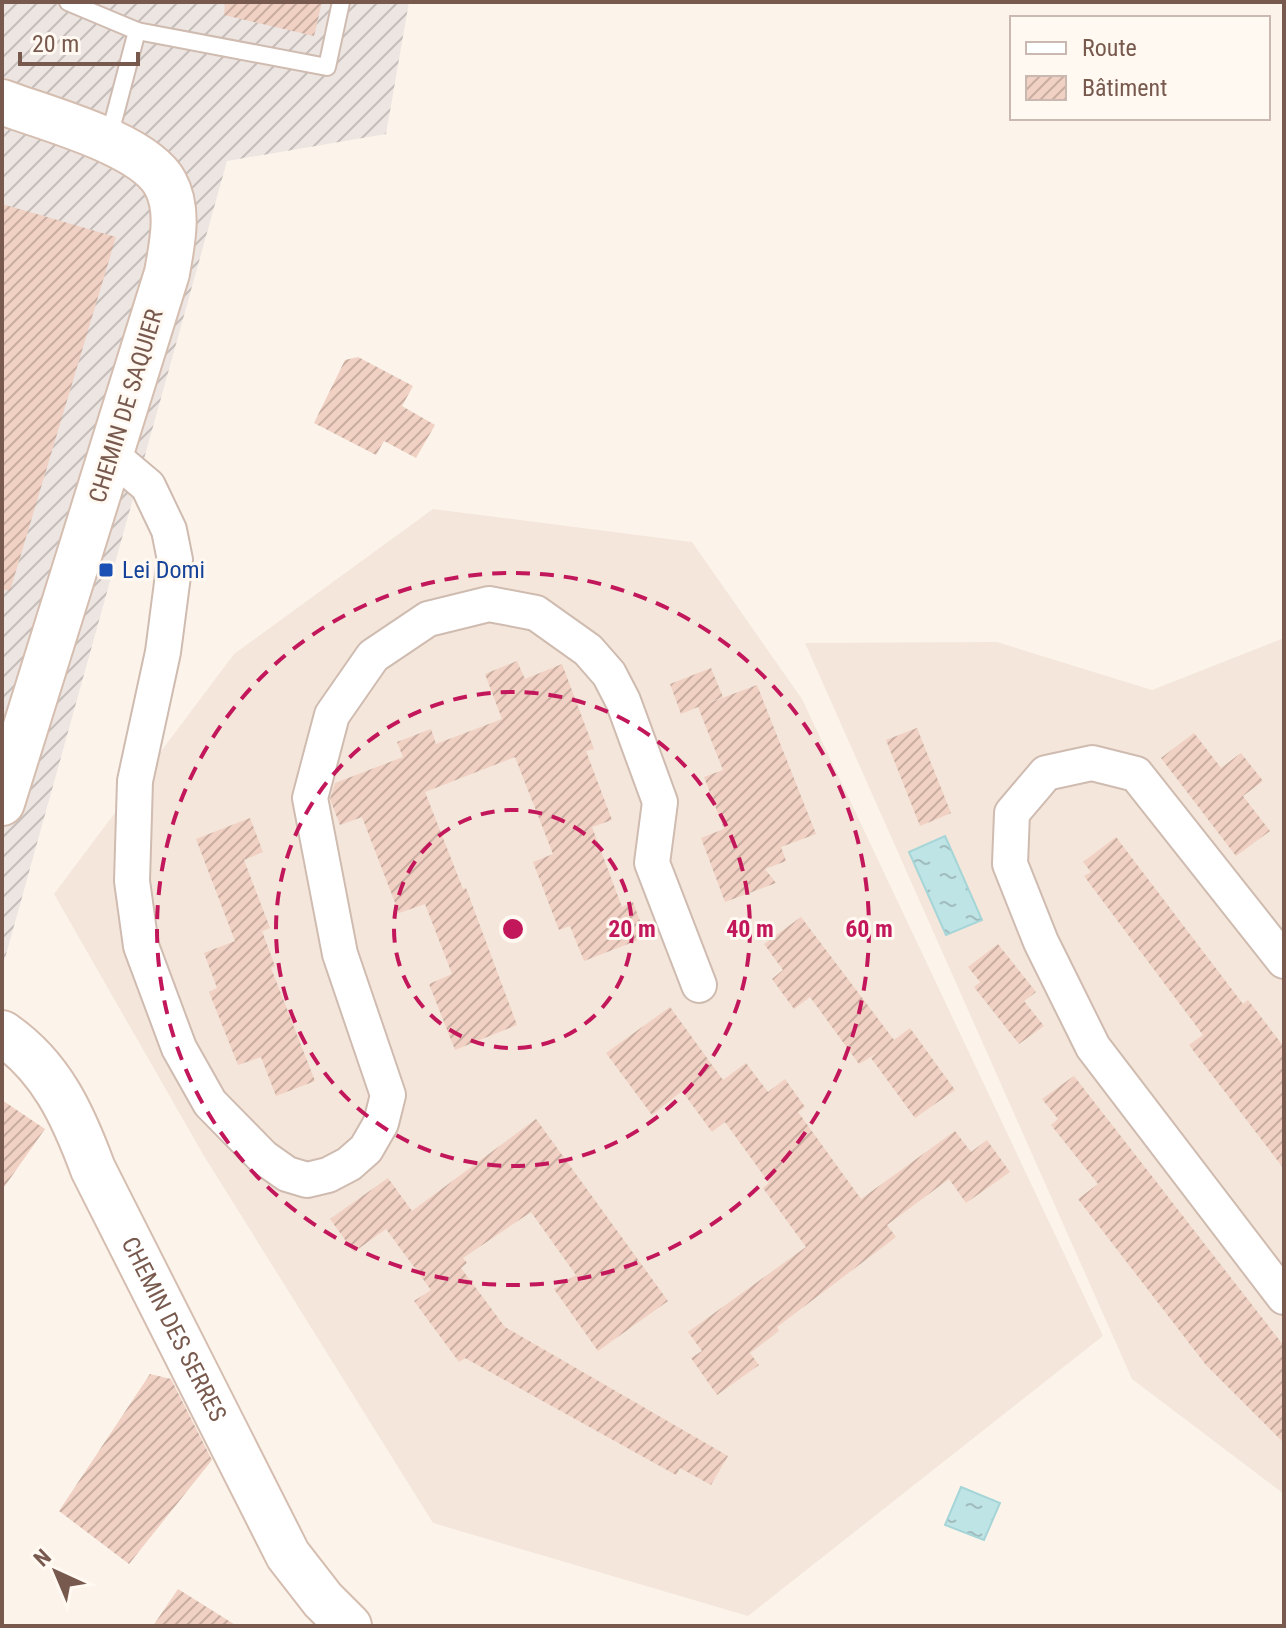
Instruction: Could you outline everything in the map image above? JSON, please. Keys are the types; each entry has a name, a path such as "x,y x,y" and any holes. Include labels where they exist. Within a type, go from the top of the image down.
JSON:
{"street":[{"name":"CHEMIN DE SAQUIER","path":"2,102 107,142 156,170 166,185 172,207 174,236 167,273 2,803"},
{"path":"110,454 148,486 169,530 175,560 163,652 135,781 132,881 141,946 179,1048 210,1103 263,1157 287,1174 307,1180 328,1175 349,1164 366,1149 381,1123 388,1095 340,954 310,798 332,715 373,656 428,619 489,604 536,613 588,650 609,674 623,701 660,802 652,863 699,985"},
{"path":"1284,961 1136,774 1092,763 1046,773 1012,813 1010,864 1041,942 1093,1047 1284,1297"},
{"name":"CHEMIN DES SERRES","path":"2,1033 44,1069 72,1113 93,1169 288,1555 323,1600 349,1626"}],"lane":[{"path":"68,2 137,31 327,67 341,2"},
{"path":"107,142 137,31"}],"shaded area":[{"path":"2,2 409,2 386,134 227,161 2,969"},
{"path":"433,509 692,542 802,699 1103,1336 748,1616 433,1523 204,1156 54,894 234,654"},
{"path":"1284,638 1284,1494 1132,1379 805,643 997,642 1152,690"}],"water":[{"path":"945,836 982,920 946,935 909,852"},
{"path":"961,1487 1000,1503 984,1540 945,1525"}],"building":[{"path":"225,2 322,2 314,36 224,15"},
{"path":"2,204 116,237 10,591 2,589"},
{"path":"358,357 413,386 402,406 435,425 416,458 384,441 376,455 314,423 345,360"},
{"path":"517,661 525,679 562,664 594,749 586,751 612,820 592,827 622,907 633,902 646,937 584,961 570,926 559,930 533,862 553,854 515,757 425,792 463,889 466,888 517,1025 455,1050 429,984 452,974 425,904 399,913 362,817 340,825 330,799 335,783 403,757 397,742 431,729 436,744 502,719 485,674"},
{"path":"711,668 723,697 681,714 670,684"},
{"path":"757,685 816,834 781,847 786,861 765,869 776,883 725,902 701,838 724,829 704,777 723,770 698,707"},
{"path":"917,728 951,813 920,826 886,740"},
{"path":"1194,733 1221,768 1241,753 1263,781 1243,796 1270,831 1236,856 1161,758"},
{"path":"250,818 263,852 244,860 270,928 262,931 275,966 271,968 315,1081 276,1096 261,1057 238,1065 209,992 217,988 204,953 235,941 196,839"},
{"path":"1116,837 1243,1004 1248,1000 1284,1047 1284,1169 1189,1045 1203,1035 1084,876 1091,872 1083,862"},
{"path":"801,917 894,1040 910,1028 955,1090 915,1118 871,1058 879,1052 859,1064 810,997 794,1009 772,979 783,970 764,944"},
{"path":"998,944 1036,992 1024,1001 1044,1026 1019,1044 974,987 980,982 968,967"},
{"path":"670,1007 723,1080 746,1063 768,1092 785,1079 805,1107 798,1112 861,1199 955,1131 971,1152 987,1140 1010,1172 966,1203 949,1179 887,1225 896,1237 777,1327 779,1331 750,1353 759,1365 717,1395 691,1358 702,1351 688,1332 806,1247 763,1188 769,1183 725,1122 712,1132 682,1091 652,1115 606,1053"},
{"path":"1074,1076 1284,1346 1284,1443 1206,1365 1078,1199 1098,1184 1051,1125 1058,1119 1042,1099"},
{"path":"2,1100 45,1129 2,1190"},
{"path":"536,1119 668,1301 598,1351 554,1289 576,1275 531,1212 463,1258 467,1263 461,1268 505,1327 728,1456 711,1485 680,1468 676,1475 465,1358 459,1362 414,1301 431,1290 386,1229 354,1252 330,1219 388,1178 412,1211"},
{"path":"150,1374 171,1379 212,1460 129,1564 59,1511"},
{"path":"178,1589 237,1626 153,1626"}],"place":[{"name":"Lei Domi","path":"106,570"}]}
